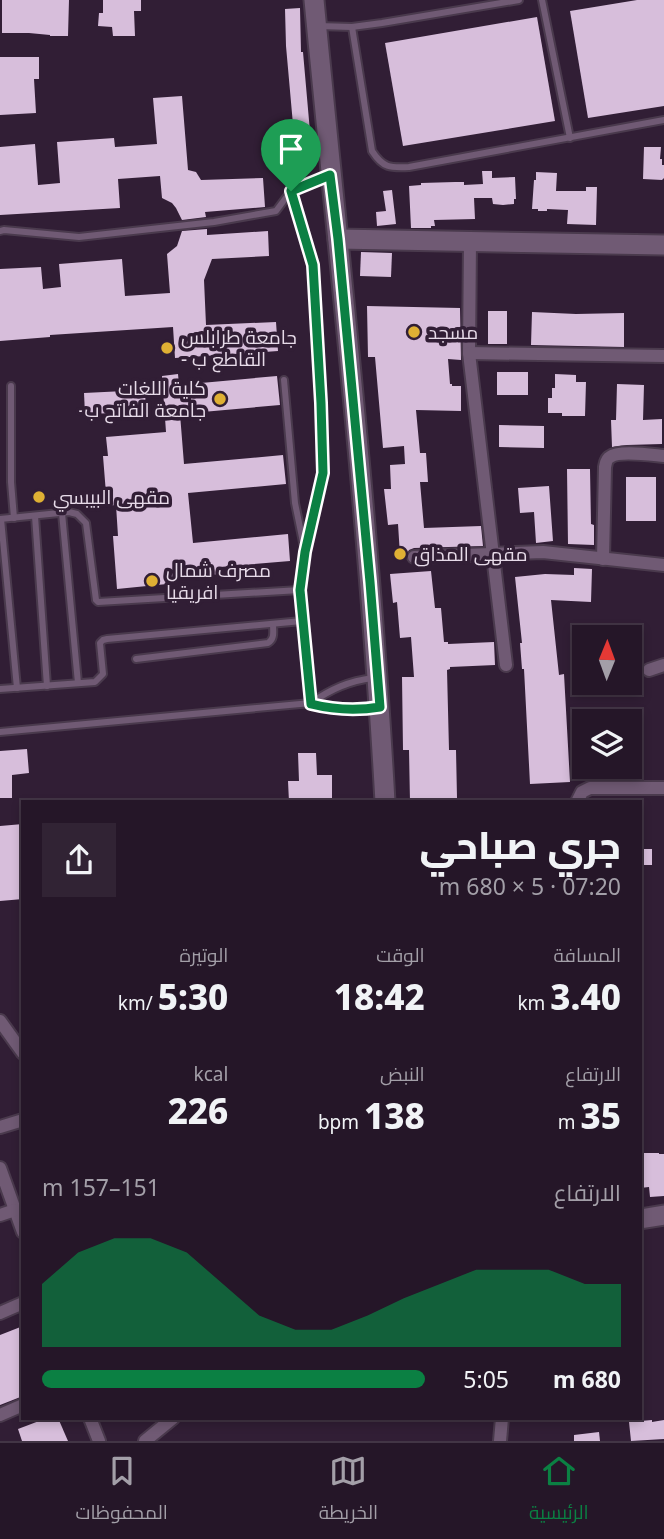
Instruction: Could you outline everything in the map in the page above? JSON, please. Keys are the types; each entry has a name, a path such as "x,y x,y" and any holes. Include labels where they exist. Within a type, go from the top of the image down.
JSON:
{"street":[{"path":"314,0 378,677 386,800"},
{"path":"338,239 664,246"},
{"path":"470,241 469,353 506,665"},
{"path":"469,353 664,356"},
{"path":"603,558 607,459 620,453 664,456"},
{"path":"414,556 542,552 664,565"},
{"path":"649,670 664,666"},
{"path":"578,800 582,792 590,788 664,788"},
{"path":"0,1021 21,1050"},
{"path":"0,1127 21,1122"},
{"path":"0,1168 21,1226"},
{"path":"0,1214 15,1210"},
{"path":"642,1219 664,1215"},
{"path":"0,1313 21,1304"},
{"path":"0,1415 21,1406"},
{"path":"91,1420 99,1441"},
{"path":"145,1441 171,1420"},
{"path":"500,1441 502,1420"}],"lane":[{"path":"316,26 352,27 519,0"},
{"path":"542,0 570,138"},
{"path":"352,27 372,151 382,164 389,167 409,167 664,120"},
{"path":"0,231 79,237 215,222 276,211 291,191 330,175"},
{"path":"291,191 313,265 321,403 323,473 305,552 300,590 311,704"},
{"path":"284,380 295,503 305,552"},
{"path":"11,386 11,482 15,518"},
{"path":"17,688 1,519 69,512 76,514 86,523 98,603 300,590"},
{"path":"62,513 78,683"},
{"path":"35,516 47,685"},
{"path":"0,689 95,682 103,674 100,643 103,640 302,621"},
{"path":"136,659 268,643 272,641 273,624"},
{"path":"311,704 340,685 378,677"},
{"path":"0,732 311,704 344,710 380,707"}],"building":[{"path":"2,0 69,0 68,36 2,33"},
{"path":"103,0 141,0 141,11 134,11 135,36 113,36 112,27 98,26 99,13 103,13"},
{"path":"637,0 664,0 664,106 588,118 570,11"},
{"path":"300,8 301,52 313,166 300,167 299,146 295,147 285,9"},
{"path":"537,17 555,121 403,146 385,43"},
{"path":"0,57 39,57 39,79 34,79 36,113 0,115"},
{"path":"182,96 188,170 196,172 201,180 263,178 265,207 205,212 206,217 182,220 172,203 162,198 160,176 118,179 120,208 0,215 0,147 35,144 38,185 60,183 57,142 114,138 115,147 157,144 153,98"},
{"path":"644,147 661,147 660,159 664,165 662,180 643,179"},
{"path":"482,171 492,171 492,178 515,177 514,204 493,204 492,198 474,198 475,219 434,220 435,226 431,228 411,228 409,186 455,182 464,182 464,185 483,184"},
{"path":"536,172 557,173 556,191 586,191 586,187 597,187 596,225 567,224 568,210 532,209"},
{"path":"392,190 396,224 377,226 376,212 386,211 383,191"},
{"path":"207,229 207,235 268,231 269,256 212,259 204,280 206,325 276,322 278,351 175,358 173,327 0,341 0,269 41,267 43,289 61,287 59,264 122,259 125,296 170,293 167,254 177,246 182,231"},
{"path":"361,252 392,253 391,277 360,276"},
{"path":"367,306 460,308 461,360 448,359 450,384 461,386 461,411 416,410 420,453 426,453 428,482 420,482 424,528 481,526 483,546 414,548 406,555 400,555 398,524 388,525 384,489 391,489 390,465 405,464 404,446 383,448 375,357 368,357"},
{"path":"488,311 507,311 507,344 488,344"},
{"path":"532,312 624,313 624,347 531,345"},
{"path":"497,372 528,372 528,395 497,395"},
{"path":"178,374 179,385 277,376 280,405 180,414 184,464 283,455 286,484 188,493 193,543 288,534 290,561 220,567 221,574 166,579 167,584 117,589 113,536 118,536 116,505 107,506 103,456 108,456 106,437 166,432 162,376"},
{"path":"555,374 576,375 576,382 586,382 585,416 548,413 548,398 552,398 552,388 555,388"},
{"path":"617,384 644,385 643,420 662,419 662,444 612,447 611,420 616,420"},
{"path":"145,390 146,412 85,414 84,393"},
{"path":"499,425 544,426 544,448 499,447"},
{"path":"567,469 590,469 594,545 568,544"},
{"path":"626,477 656,477 656,521 626,521"},
{"path":"549,486 553,541 536,543 534,512 520,513 518,488"},
{"path":"574,568 592,569 591,602 551,600 559,675 564,674 570,782 530,784 524,669 515,577 574,575"},
{"path":"431,571 435,608 441,608 444,642 494,642 495,665 450,667 447,670 449,750 456,750 457,798 410,800 409,750 403,750 402,677 414,677 411,637 400,638 397,602 393,603 390,574"},
{"path":"27,749 29,773 12,775 12,798 0,798 0,751"},
{"path":"298,753 316,753 317,775 332,775 332,800 289,800 288,781 299,781"},
{"path":"21,824 21,899 0,901 0,826"},
{"path":"642,849 652,849 652,865 642,865"},
{"path":"642,1153 664,1154 664,1196 650,1197 649,1187 642,1188"},
{"path":"21,1327 21,1397 0,1405 0,1335"},
{"path":"42,1420 59,1420 68,1441 22,1441 18,1429"},
{"path":"664,1420 664,1439 631,1441 629,1422"},
{"path":"599,1432 600,1441 574,1441 574,1435"}],"place":[{"name":"مسجد","path":"414,332"},
{"name":"جامعة طرابلس - القاطع ب","path":"167,348"},
{"name":"كلية اللغات -جامعة الفاتح ب","path":"220,399"},
{"name":"مقهى البيبسي","path":"39,497"},
{"name":"مقهى المذاق","path":"400,554"},
{"name":"مصرف شمال افريقيا","path":"152,581"}],"route":[{"path":"330,175 380,707 344,710 311,704 300,590 305,552 323,473 321,403 313,265 291,191 330,175"}]}
